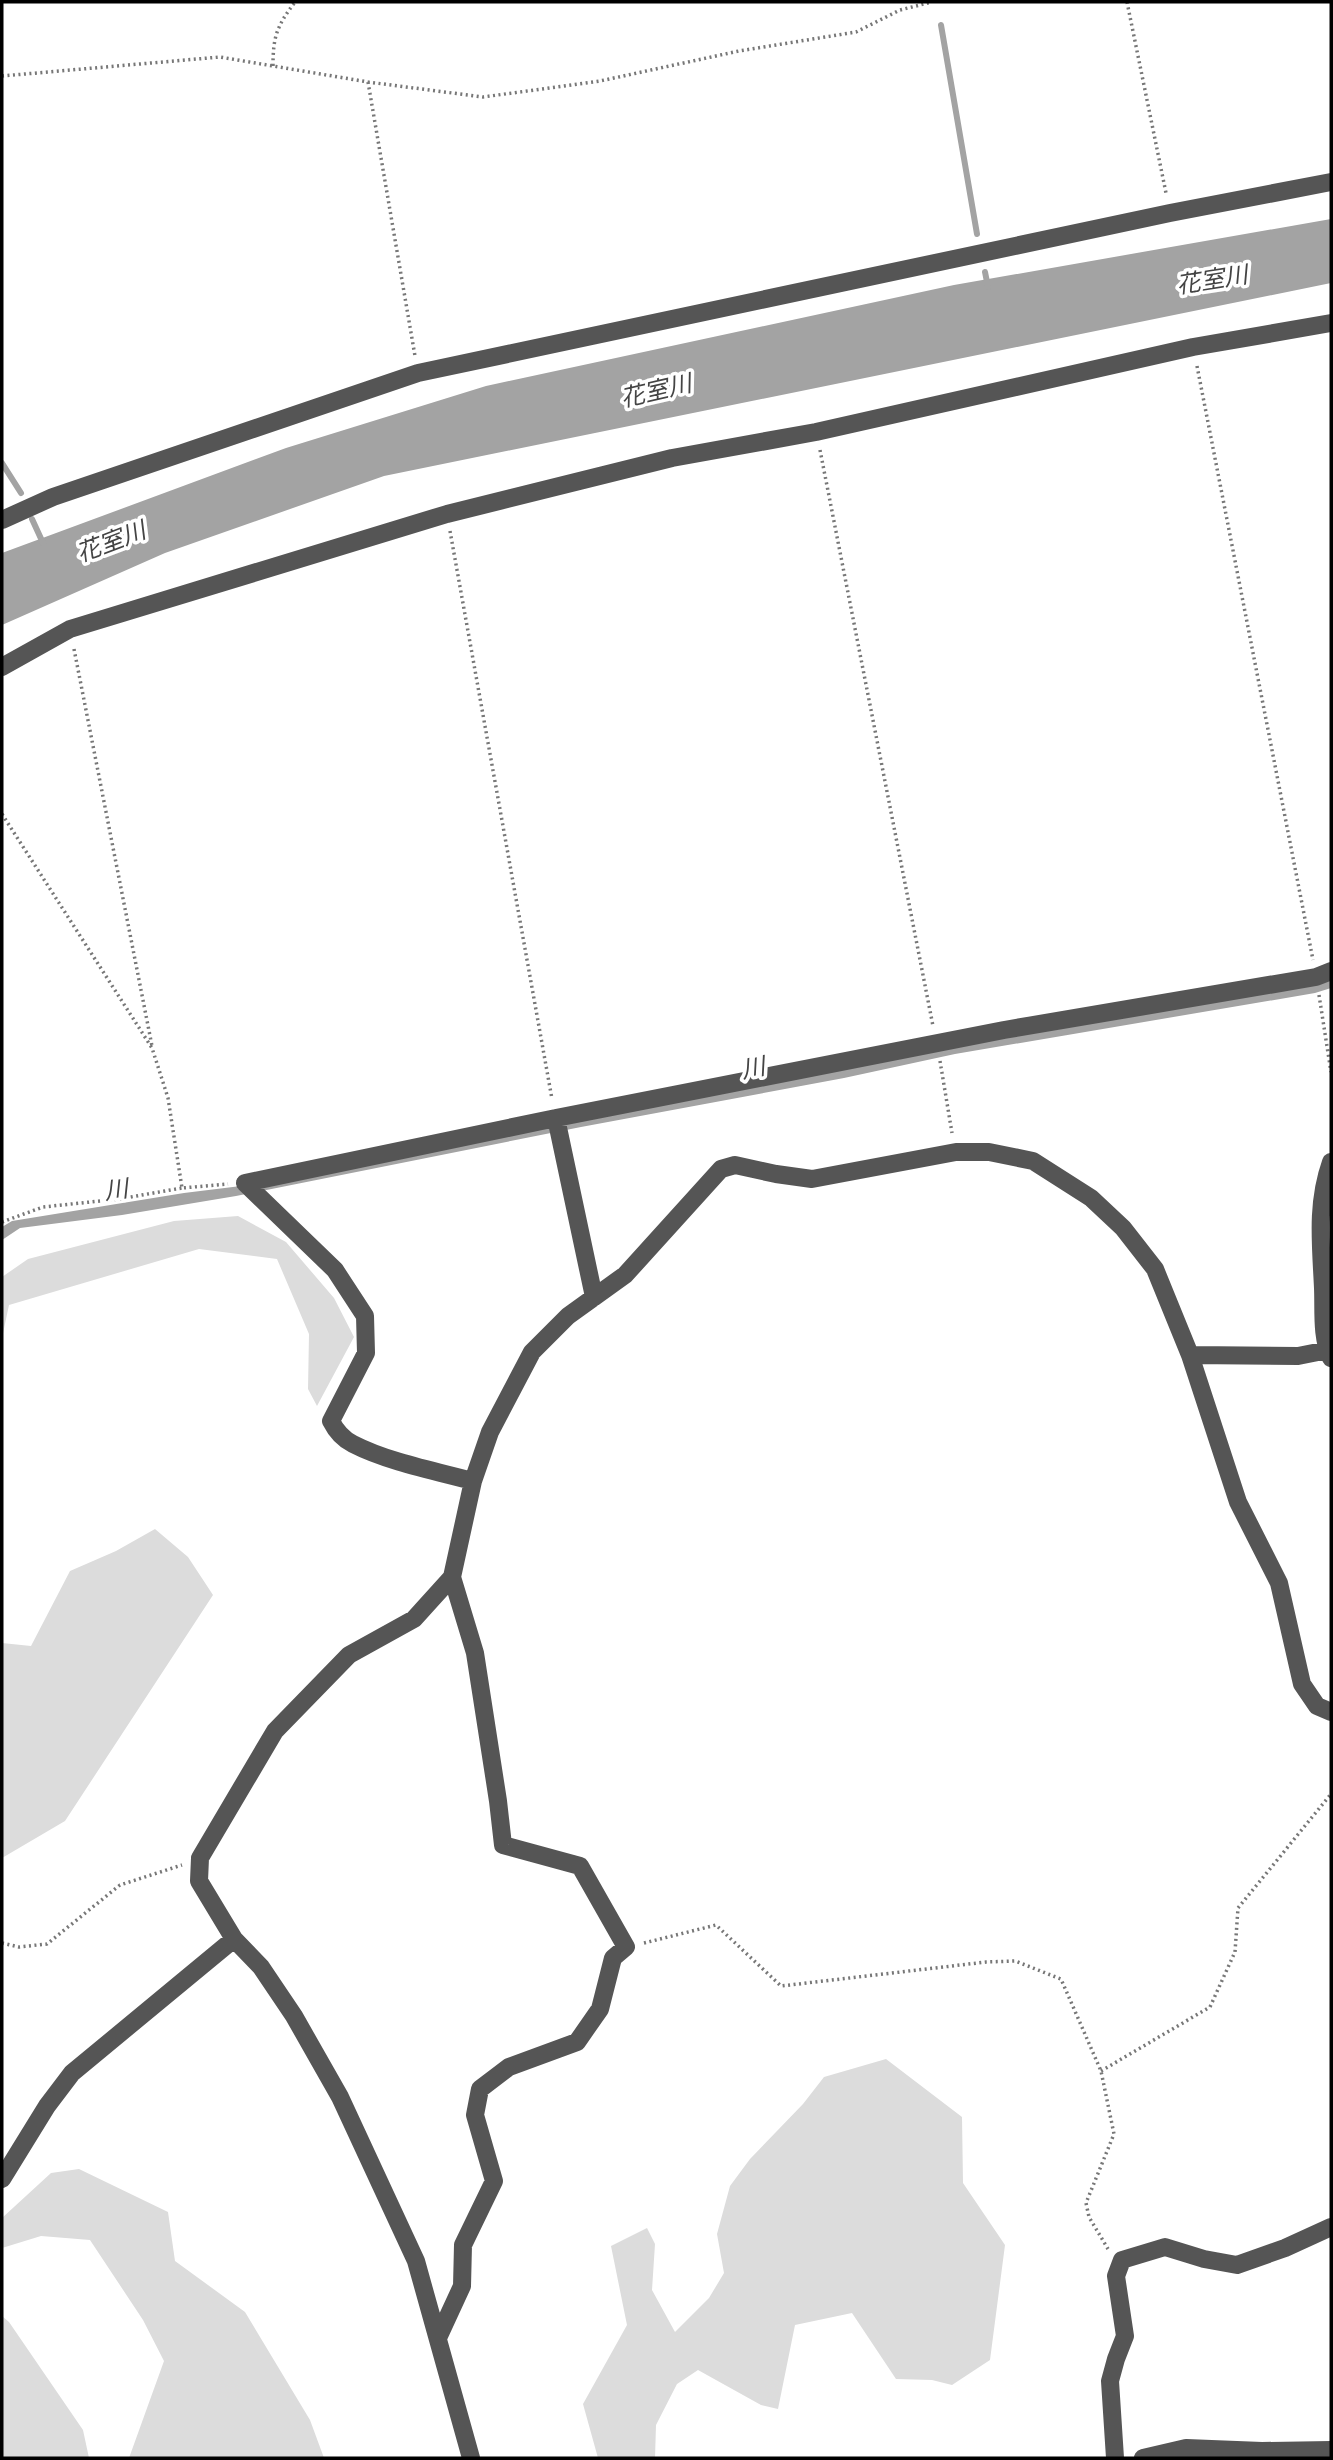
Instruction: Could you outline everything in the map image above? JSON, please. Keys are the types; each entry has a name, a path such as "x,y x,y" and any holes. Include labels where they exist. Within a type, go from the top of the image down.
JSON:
{"street":[{"path":"2,520 53,497 418,373 1170,213 1331,182"},
{"path":"2,667 70,629 447,514 672,457 816,432 1194,347 1331,323"},
{"path":"245,1182 936,1043 1324,974"},
{"path":"556,1118 594,1297"},
{"path":"438,2338 462,2286 463,2245 494,2181 475,2115 480,2089 509,2067 577,2042 600,2009 613,1958 626,1947 580,1866 503,1845 475,1653 452,1577 472,1481 490,1432 532,1352 568,1316 625,1275 721,1169 736,1166 812,1179 956,1152 989,1152 1033,1161 1091,1198 1123,1228 1155,1269 1190,1355 1238,1502 1279,1583 1302,1684 1317,1706 1331,1712"},
{"path":"1190,1355 1329,1354 1323,1320 1319,1232 1323,1184 1331,1162"},
{"path":"245,1182 335,1270 365,1316 366,1353 331,1421 336,1432 352,1444 472,1481"},
{"path":"452,1577 414,1619 349,1656 275,1731 200,1858 199,1881 234,1939 261,1967 294,2015 340,2097 416,2261 471,2458"},
{"path":"2,2179 47,2106 72,2073 234,1939"},
{"path":"1115,2458 1110,2381 1125,2336 1116,2276 1122,2260 1166,2247 1203,2259 1237,2265 1285,2248 1331,2227"},
{"path":"1143,2458 1186,2448 1331,2450"}],"path":[{"path":"273,66 273,40 280,22 295,2"},
{"path":"2,76 220,57 368,82 482,97 587,83 740,51 856,32 900,10 932,2"},
{"path":"1127,2 1170,213"},
{"path":"368,82 418,373"},
{"path":"1194,347 1324,974 1331,1072"},
{"path":"816,432 956,1152"},
{"path":"447,514 556,1118"},
{"path":"70,629 152,1048 168,1098 182,1188"},
{"path":"2,814 152,1048"},
{"path":"2,1222 43,1207 245,1182"},
{"path":"1101,2071 1210,2007 1235,1952 1238,1908 1331,1794"},
{"path":"2,1943 19,1947 47,1944 120,1885 200,1858"},
{"path":"626,1947 716,1925 781,1986 1015,1961 1061,1979 1101,2071 1114,2134 1086,2203 1089,2217 1119,2269"}],"shaded area":[{"path":"238,1216 286,1242 334,1298 354,1337 317,1406 308,1389 309,1334 277,1259 199,1249 9,1305 2,1338 2,1277 28,1259 174,1221"},
{"path":"155,1529 188,1557 213,1595 65,1821 2,1858 2,1643 31,1646 70,1571 116,1551"},
{"path":"886,2059 962,2117 963,2183 1005,2245 990,2360 952,2385 932,2380 896,2379 852,2313 795,2325 778,2409 761,2405 698,2370 677,2384 656,2425 655,2458 598,2458 583,2404 627,2325 611,2246 647,2228 655,2244 652,2290 675,2332 709,2298 724,2273 717,2234 730,2186 750,2159 803,2104 824,2077"},
{"path":"79,2169 168,2212 175,2261 245,2312 310,2420 324,2458 129,2458 164,2361 143,2320 90,2240 41,2236 2,2248 2,2218 51,2173"},
{"path":"2,2316 9,2322 83,2430 89,2458 2,2458"}],"water":[{"name":"花室川","path":"1331,219 1331,283 384,476 165,553 2,625 2,553 286,448 486,386 954,285"},
{"path":"1331,977 1331,988 1315,993 955,1054 236,1196 20,1228 2,1240 2,1227 12,1221 241,1186 553,1122"}],"waterway":[{"path":"941,25 977,234"},
{"path":"985,272 988,287"},
{"path":"2,463 21,493"},
{"path":"32,519 43,543"}],"water label":[{"name":"川","path":"753,1068"},
{"name":"川","path":"116,1190"}]}
